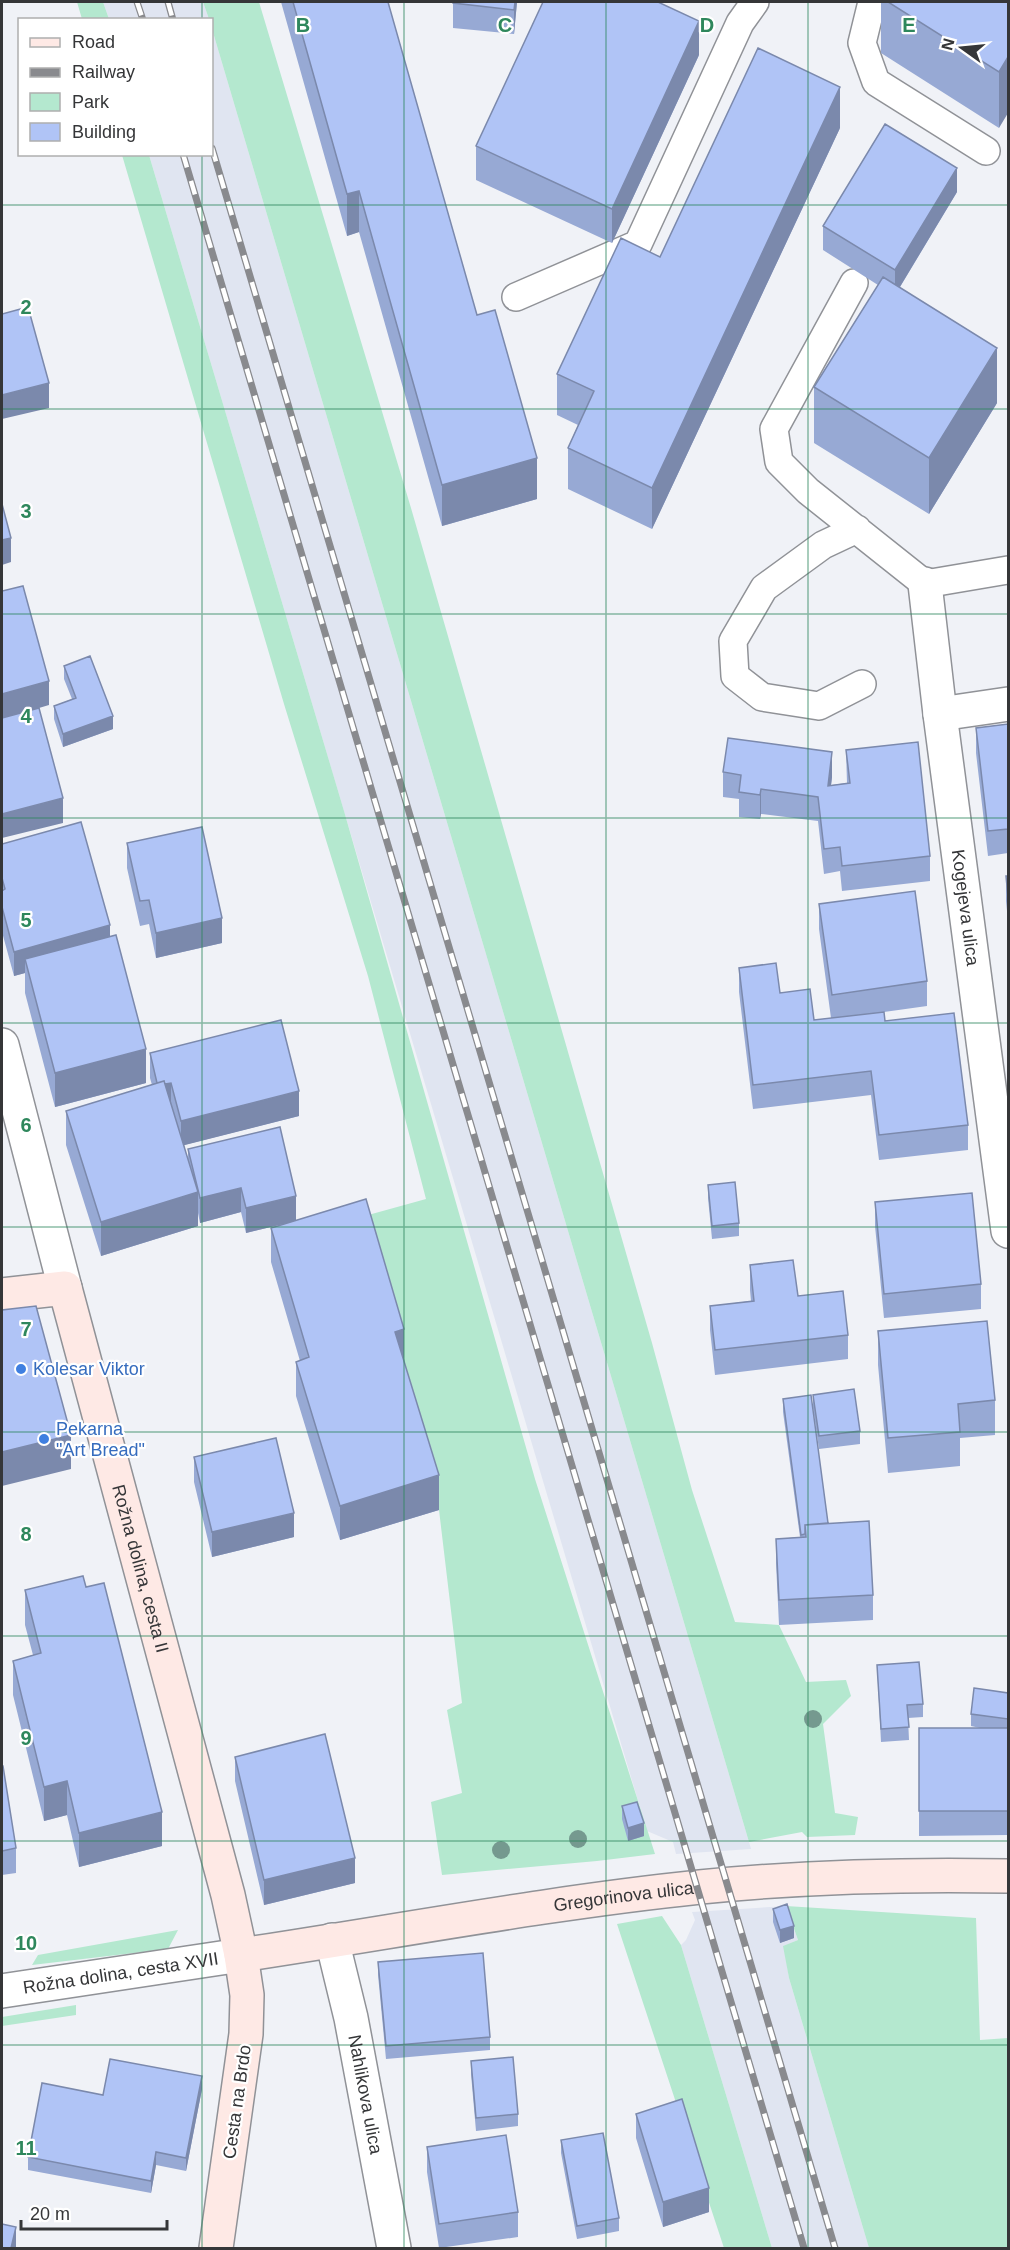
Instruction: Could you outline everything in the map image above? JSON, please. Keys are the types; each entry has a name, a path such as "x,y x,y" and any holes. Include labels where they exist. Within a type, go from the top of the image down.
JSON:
{"street":[{"name":"Kogejeva ulica","path":"925,584 1008,1231"},
{"path":"940,714 1008,704"},
{"name":"Rožna dolina, cesta II","path":"2,1045 228,1895 241,1955"},
{"path":"2,1295 65,1288"},
{"name":"Gregorinova ulica","path":"241,1955 525,1909 697,1888 930,1876 1008,1876"},
{"name":"Nahlikova ulica","path":"333,1940 351,2018 394,2248"},
{"name":"Rožna dolina, cesta XVII","path":"2,1991 241,1955"},
{"name":"Cesta na Brdo","path":"216,2248 246,2034 247,1995 241,1955"}],"lane":[{"path":"516,297 638,244 740,23 755,2"},
{"path":"872,2 862,43 876,82 986,151"},
{"path":"854,283 774,429 779,462 808,491 925,584 1008,570"},
{"path":"857,530 823,545 764,588 733,641 735,676 762,697 819,706 862,684"}],"shaded area":[{"path":"103,2 203,2 209,18 109,18"},
{"path":"213,32 751,1849 676,1854 673,1842 647,1831 149,156 213,156"},
{"path":"786,1906 798,1940 784,1946 789,1978 869,2248 772,2248 681,1945 686,1940 695,1920 692,1912"}],"green space":[{"path":"77,2 103,2 109,18 82,18"},
{"path":"203,2 259,2 411,508 652,1343 692,1490 735,1622 779,1625 806,1682 846,1680 851,1696 823,1724 835,1813 858,1817 855,1835 807,1837 802,1832 749,1842 213,32 213,18 209,18"},
{"path":"122,156 149,156 344,811 535,1479 655,1854 442,1875 431,1802 462,1793 447,1710 462,1703 439,1510 395,1366 361,1217 426,1199 368,976 284,704"},
{"path":"786,1906 976,1918 980,2040 1008,2038 1008,2248 869,2248 789,1978 783,1946 798,1940"},
{"path":"662,1916 681,1945 772,2248 724,2248 617,1924"},
{"path":"178,1930 168,1949 32,1965 38,1955"},
{"path":"76,2005 76,2015 2,2026 2,2017"}],"building":[{"path":"293,2 388,2 477,315 495,310 537,458 442,485 359,191 347,194"},
{"path":"453,2 515,2 514,10"},
{"path":"543,2 658,2 699,21 612,209 476,146"},
{"path":"888,2 1008,2 1008,57 999,72"},
{"path":"758,48 840,87 652,488 568,448 594,391 557,374 621,238 660,257"},
{"path":"885,124 957,168 895,270 823,226"},
{"path":"883,277 997,348 929,458 814,387"},
{"path":"28,307 49,383 2,395 2,314"},
{"path":"2,504 11,538 2,540"},
{"path":"23,586 49,681 2,694 2,591"},
{"path":"90,656 113,716 63,734 54,706 76,698 64,666"},
{"path":"39,708 63,798 2,814 2,718"},
{"path":"1008,724 1008,829 988,831 976,728"},
{"path":"728,738 832,752 828,786 850,783 846,750 918,742 930,856 842,866 840,847 824,849 818,797 761,789 760,795 739,792 741,775 723,772"},
{"path":"81,822 110,925 14,952 2,907 2,891 5,889 2,878 2,844"},
{"path":"202,827 222,918 156,933 149,900 140,901 127,843"},
{"path":"915,891 927,981 832,995 819,904"},
{"path":"116,935 146,1049 55,1073 25,959"},
{"path":"776,963 780,993 810,989 814,1020 884,1012 885,1021 954,1013 968,1125 879,1135 871,1071 753,1085 739,968"},
{"path":"281,1020 299,1091 181,1121 171,1083 165,1084 164,1081 157,1083 150,1053"},
{"path":"164,1081 198,1192 101,1222 66,1111"},
{"path":"280,1127 296,1196 246,1208 241,1188 200,1198 188,1149"},
{"path":"735,1182 739,1223 712,1226 708,1185"},
{"path":"972,1193 981,1284 884,1294 875,1202"},
{"path":"366,1199 404,1329 395,1332 439,1475 340,1506 296,1362 309,1357 271,1228"},
{"path":"793,1260 798,1296 843,1291 848,1335 715,1350 710,1306 754,1301 750,1265"},
{"path":"36,1306 71,1435 2,1452 2,1310"},
{"path":"987,1321 995,1400 958,1404 960,1432 888,1438 878,1331"},
{"path":"854,1389 860,1431 819,1436 813,1395"},
{"path":"811,1395 828,1523 805,1525 805,1534 801,1535 783,1399"},
{"path":"276,1438 294,1513 212,1532 194,1457"},
{"path":"869,1521 873,1595 779,1600 776,1539 806,1537 805,1525"},
{"path":"83,1576 86,1587 104,1583 162,1812 79,1833 67,1781 44,1787 13,1661 41,1653 25,1590"},
{"path":"919,1662 923,1704 907,1705 909,1727 881,1729 877,1665"},
{"path":"974,1688 1008,1693 1008,1719 971,1714"},
{"path":"919,1728 1008,1728 1008,1811 919,1811"},
{"path":"325,1734 355,1858 264,1880 235,1757"},
{"path":"2,1766 16,1848 2,1851"},
{"path":"637,1802 644,1823 628,1828 622,1806"},
{"path":"787,1904 794,1926 780,1930 773,1909"},
{"path":"483,1953 490,2037 386,2046 378,1962"},
{"path":"513,2057 518,2114 476,2118 471,2061"},
{"path":"110,2059 202,2076 186,2158 156,2152 151,2181 28,2157 42,2083 103,2095"},
{"path":"682,2099 709,2188 663,2202 636,2114"},
{"path":"603,2133 619,2218 577,2226 561,2140"},
{"path":"506,2135 518,2212 439,2224 427,2147"},
{"path":"2,2224 16,2227 11,2248 2,2248"}],"railway":[{"path":"137,2 142,18"},
{"path":"168,2 172,18"},
{"path":"213,151 835,2248"},
{"path":"184,156 804,2248"}],"place":[{"name":"Kolesar Viktor","path":"21,1369"},
{"name":"Pekarna \"Art Bread\"","path":"44,1439"}]}
